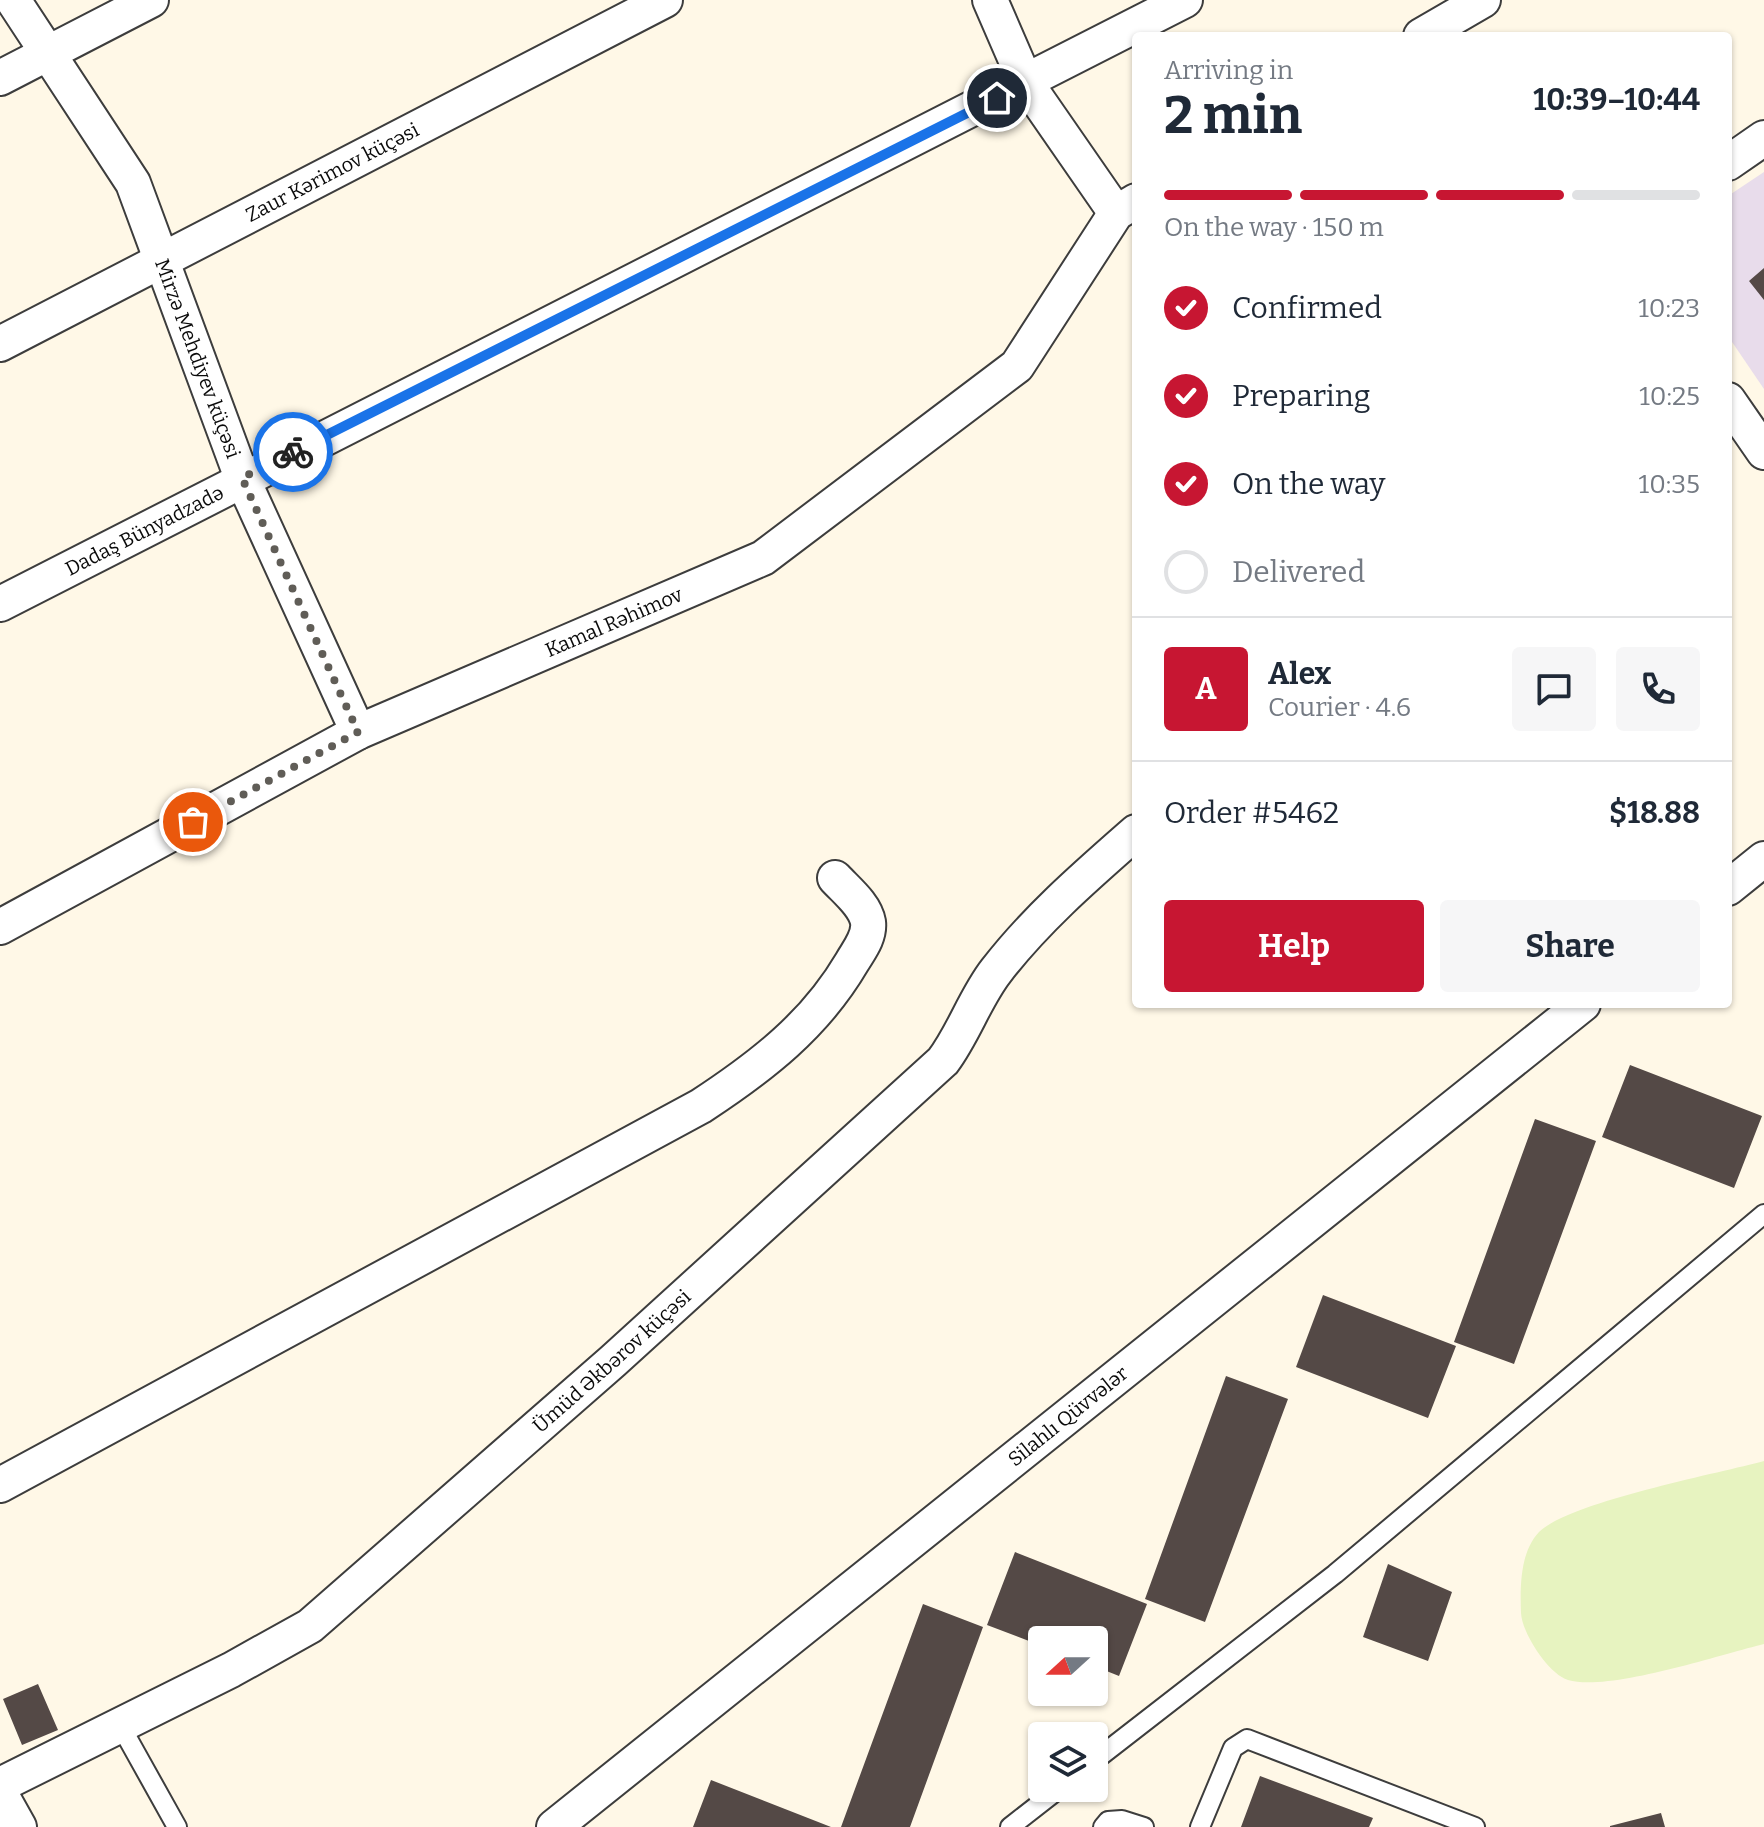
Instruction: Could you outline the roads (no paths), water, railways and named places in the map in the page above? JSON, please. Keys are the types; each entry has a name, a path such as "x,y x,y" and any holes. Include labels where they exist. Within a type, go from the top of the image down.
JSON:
{"street":[{"name":"Mirzə Mehdiyev küçəsi","path":"13,0 51,52 133,183 242,478 358,732"},
{"path":"0,78 151,0"},
{"name":"Zaur Kərimov küçəsi","path":"0,344 665,0"},
{"path":"990,0 1026,83 1126,207"},
{"name":"Dadaş Bünyadzadə","path":"0,604 1185,0"},
{"path":"1428,32 1483,0"},
{"path":"1732,160 1764,138"},
{"name":"Kamal Rəhimov","path":"0,927 358,732 763,558 1017,366 1126,207"},
{"path":"1732,406 1764,452"},
{"name":"Ümüd Əkbərov küçəsi","path":"0,1785 119,1723 231,1670 310,1626 613,1361 943,1061 961,1037 994,972 1071,890 1132,836"},
{"path":"1732,885 1764,859"},
{"path":"0,1485 701,1106 749,1074 811,1021 835,991 867,935 868,923 862,907 835,878"},
{"name":"Silahlı Qüvvələr","path":"554,1827 1578,1008"},
{"path":"0,1793 19,1827"}],"lane":[{"path":"1108,1750 1335,1574 1764,1214"},
{"path":"119,1723 177,1827"},
{"path":"1200,1827 1233,1748 1247,1739 1475,1827"},
{"path":"1010,1827 1042,1802"},
{"path":"1103,1827 1108,1821 1122,1820 1144,1827"}]}
